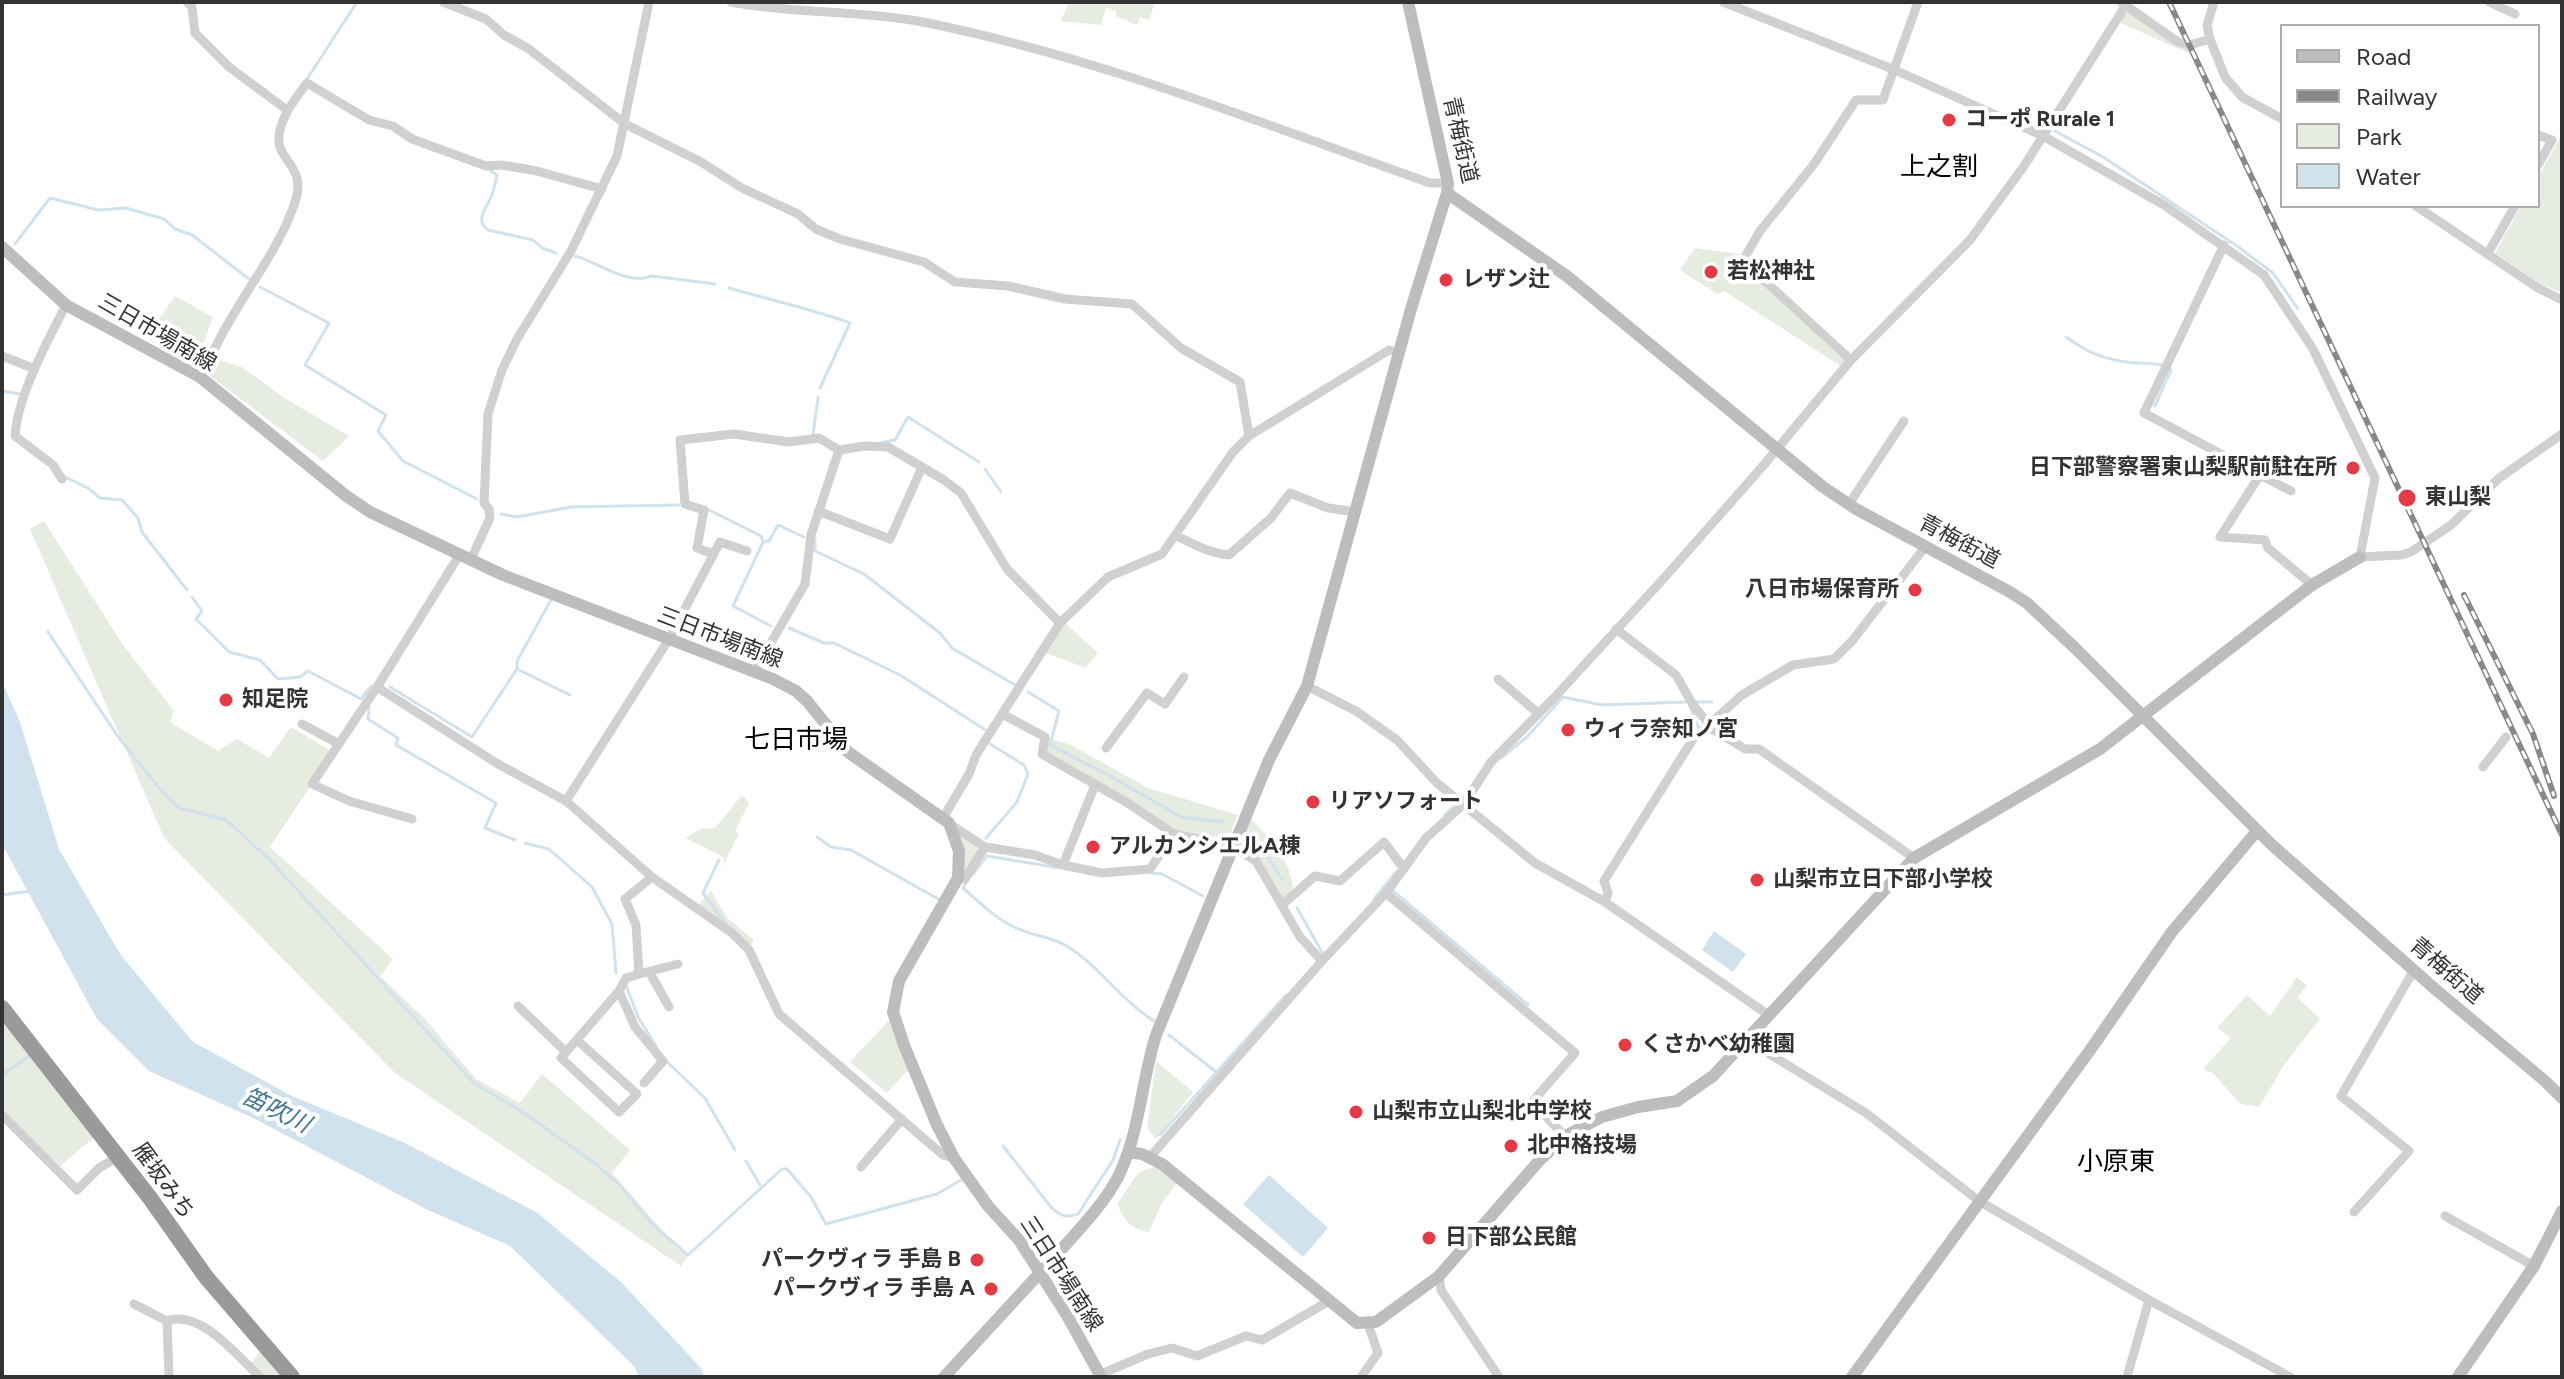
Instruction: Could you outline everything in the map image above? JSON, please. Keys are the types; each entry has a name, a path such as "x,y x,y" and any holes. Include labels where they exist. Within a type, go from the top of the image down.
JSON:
{"highway":[{"name":"雁坂みち","path":"2,1008 206,1277 292,1377"}],"main road":[{"name":"青梅街道","path":"1408,2 1448,188 1568,277 1823,487 2027,603 2257,831 2562,1098"},
{"path":"944,1377 1041,1274 1109,1192 1136,1135 1146,1068 1156,1035 1269,760 1307,686 1424,263 1448,188"},
{"name":"三日市場南線","path":"2,247 66,305 200,377 370,512 503,575 796,691 848,752 946,821"},
{"path":"1128,1152 1150,1157 1357,1323 1376,1322 1439,1276 1538,1162 1565,1136 1602,1117 1677,1101 1713,1076 1914,858 2100,749 2312,585 2360,557"},
{"path":"946,821 959,851 958,878"},
{"path":"1852,1377 2093,1046 2171,933 2257,831"},
{"name":"三日市場南線","path":"958,878 899,981 893,1012 904,1045 954,1158 988,1206 1019,1240 1100,1376"},
{"path":"2458,1377 2534,1266 2562,1211"}],"street":[{"path":"187,2 192,7 195,33 229,67 287,110"},
{"path":"443,2 486,19 625,124 701,162 742,188 798,214 816,229 840,239 924,262 955,282 1008,286 1065,299 1132,304 1181,348 1240,382 1249,436"},
{"path":"412,819 349,801 312,784 490,518 489,509 484,503 488,414 502,370 517,339 551,286 617,156 649,2"},
{"path":"731,2 757,7 898,18 1049,52 1166,87 1448,188"},
{"path":"1723,2 1895,70 2043,136 2139,190 2264,275 2275,287 2313,349 2375,478 2360,557 2411,552 2451,525 2498,479 2562,434"},
{"path":"1851,360 1754,271 1746,255 1760,231 1814,164 1856,100 1883,100 1918,2"},
{"path":"2214,2 2207,25 2225,77 2242,97 2280,118"},
{"path":"2489,2 2515,14"},
{"path":"1150,1157 1386,893 1426,838 1464,804 1491,762 1539,714 1778,449 1851,360 1970,240 2043,136 2123,4 2178,42 2190,45 2210,39"},
{"path":"200,377 284,229 297,195 295,169 278,140 287,110 307,83 369,120 393,126 412,139 486,166 502,165 537,171 602,189"},
{"path":"2540,136 2552,140 2540,161"},
{"path":"2419,208 2538,288 2562,300"},
{"path":"2488,253 2514,208"},
{"path":"2224,245 2144,413 2291,491"},
{"path":"62,479 53,465 15,436 16,424 35,369 66,305"},
{"path":"1174,834 1150,869 1102,873 1035,855 985,847 946,821 976,755 1060,623 1108,577 1162,554 1233,452 1249,436 1389,350 1400,353"},
{"path":"2,356 35,369"},
{"path":"1849,504 1904,421"},
{"path":"714,554 697,548 704,510 685,504 680,440 734,434 789,442 819,438 839,450 865,446 888,447 961,493 1007,569 1060,623"},
{"path":"754,672 805,584 811,535 839,450"},
{"path":"818,511 890,539 922,467"},
{"path":"2260,475 2220,537 2265,540 2268,548 2312,585"},
{"path":"1175,535 1197,547 1229,555 1271,518 1290,493 1328,508 1356,512"},
{"path":"566,801 669,639 720,542 747,551"},
{"path":"1605,902 1608,893 1604,881 1650,805 1704,727 1742,695 1793,665 1834,659 1852,641 1925,547"},
{"path":"1616,629 1676,675 1704,727 1745,749 1759,749 1914,858"},
{"path":"1106,748 1147,693 1165,704 1184,677"},
{"path":"1498,679 1539,714"},
{"path":"1307,686 1356,711 1397,740 1437,783 1535,863 1605,902 1767,1014"},
{"path":"377,687 498,764 566,801 652,877 732,933 749,950 779,1014 943,1155 954,1158"},
{"path":"1004,715 1045,737 1042,754 1126,802 1174,834 1232,846 1256,861 1300,937 1322,961"},
{"path":"302,724 339,744"},
{"path":"2483,767 2506,737"},
{"path":"1063,865 1095,785"},
{"path":"1283,904 1315,876 1340,881 1384,842 1404,869"},
{"path":"958,878 965,879 985,847"},
{"path":"639,974 636,925 625,899 652,877"},
{"path":"1386,893 1575,1053 1532,1102 1565,1136"},
{"path":"577,1040 637,1094 619,1112 561,1058 619,991 626,978 678,964"},
{"path":"2354,1212 2409,1151 2341,1096 2414,970"},
{"path":"650,973 669,1007"},
{"path":"619,991 635,1027 663,1061 644,1083"},
{"path":"518,1006 566,1052"},
{"path":"1748,1041 1866,1113 1979,1201 2149,1300 2290,1377"},
{"path":"2,1115 77,1190 99,1168 118,1157"},
{"path":"861,1167 902,1119"},
{"path":"2445,1216 2534,1266"},
{"path":"1439,1276 1441,1290 1499,1377"},
{"path":"2127,1377 2149,1300"},
{"path":"1100,1376 1148,1354 1172,1348 1197,1356 1246,1336 1262,1340 1329,1301"},
{"path":"134,1304 167,1321 176,1318 196,1322 260,1377"},
{"path":"167,1321 169,1377"},
{"path":"1361,1377 1378,1353 1368,1324"}],"green space":[{"path":"1069,2 1155,2 1149,20 1140,17 1137,25 1116,16 1116,11 1106,7 1101,25 1061,21"},
{"path":"2126,5 2185,43 2191,54 2116,21"},
{"path":"2562,134 2562,293 2539,283 2495,253 2520,208 2540,208 2540,173"},
{"path":"1695,248 1746,255 1754,271 1851,360 1844,368 1724,291 1717,294 1680,270"},
{"path":"175,296 213,317 201,350 212,358 242,367 286,399 349,436 323,461 185,357 146,338"},
{"path":"44,521 123,645 174,711 170,722 218,751 237,739 269,758 291,727 333,752 270,847 393,959 380,976 425,1019 476,1079 520,1103 542,1074 630,1150 612,1173 676,1246 688,1255 681,1266 395,1073 164,838 30,529"},
{"path":"1065,623 1098,653 1086,668 1043,652"},
{"path":"1045,737 1071,745 1148,788 1238,815 1226,844 1174,834 1042,754"},
{"path":"742,795 749,803 735,831 739,834 721,869 725,858 685,838 701,829 715,828"},
{"path":"1251,819 1273,843 1290,872 1293,893 1283,904 1256,861 1240,843"},
{"path":"961,834 982,852 964,874 958,837"},
{"path":"711,891 727,918 754,940 749,950 695,909"},
{"path":"2297,977 2307,986 2297,997 2320,1019 2284,1065 2259,1107 2240,1104 2213,1073 2203,1069 2231,1038 2217,1028 2247,995 2270,1016"},
{"path":"2,1013 98,1134 60,1166 2,1112"},
{"path":"893,1016 911,1067 887,1093 850,1062"},
{"path":"1156,1061 1193,1092 1156,1139 1147,1128"},
{"path":"1162,1164 1180,1179 1162,1203 1149,1232 1137,1229 1122,1215 1117,1204 1138,1173"},
{"path":"263,1348 285,1377 260,1377 248,1366"}],"water":[{"name":"笛吹川","path":"2,682 20,722 59,849 120,954 193,1042 292,1096 403,1142 536,1212 621,1282 701,1368 704,1377 639,1377 634,1366 510,1246 428,1210 255,1119 149,1071 97,1019 2,844"},
{"path":"1714,931 1746,954 1733,972 1702,950"},
{"path":"1269,1175 1328,1228 1303,1257 1243,1204"}],"waterway":[{"path":"307,79 357,2"},
{"path":"2055,131 2103,157 2237,246 2273,273 2298,309"},
{"path":"490,170 497,175 483,213 484,226 488,230 533,240 542,248 556,253"},
{"path":"15,244 50,198 99,210 126,208 164,219 175,229 192,235 249,279"},
{"path":"575,256 623,276 652,276 715,284"},
{"path":"260,287 329,323 305,365 386,415 378,431 403,461 477,499"},
{"path":"729,288 850,323 820,388"},
{"path":"2066,337 2101,356 2155,364 2171,370 2155,406"},
{"path":"2,391 20,394"},
{"path":"813,435 818,397"},
{"path":"880,443 895,440 908,417 979,462"},
{"path":"985,469 1001,492"},
{"path":"65,477 88,488 100,498 122,500 138,518 142,532 187,590"},
{"path":"501,514 517,517 571,507 679,505"},
{"path":"707,509 761,536 763,542 769,541 778,525 804,537"},
{"path":"815,538 815,551 864,574 940,633 952,648 1015,685"},
{"path":"763,542 733,606 771,626"},
{"path":"192,597 202,611 196,619 229,652 260,660 278,679 300,677 308,671 361,699 371,686"},
{"path":"517,669 517,661 552,598"},
{"path":"789,628 824,643 834,643 900,675 987,731"},
{"path":"48,632 119,738 179,808 226,820 269,859 474,1083 524,1113 593,1162 619,1184 652,1224 688,1255 782,1169 787,1169 811,1197 826,1224 937,1194 963,1179"},
{"path":"390,687 472,737 517,669 570,695"},
{"path":"1028,692 1059,711 1050,745 1181,817 1224,822"},
{"path":"1501,758 1527,737 1563,697 1602,705 1686,702"},
{"path":"1694,702 1712,702"},
{"path":"369,707 368,719 398,738 396,745 496,803 485,828 515,840"},
{"path":"1691,709 1698,727 1714,734"},
{"path":"986,838 1017,802 1028,774 1024,765 990,744"},
{"path":"1445,815 1454,806"},
{"path":"1251,833 1283,880"},
{"path":"817,837 831,847 851,850 940,900"},
{"path":"525,843 549,849 592,887 612,924 616,973"},
{"path":"973,874 987,856 1060,868"},
{"path":"719,860 703,893 724,922"},
{"path":"1374,899 1396,872"},
{"path":"1151,873 1162,874 1203,896"},
{"path":"966,883 963,888 1005,922 1025,932 1059,942 1077,953 1156,1022"},
{"path":"1392,890 1528,1005"},
{"path":"2,895 30,891"},
{"path":"1297,908 1323,954 1325,952"},
{"path":"626,985 638,1017 656,1046"},
{"path":"1160,1135 1286,995"},
{"path":"1169,1035 1216,1072"},
{"path":"2,1075 31,1055"},
{"path":"665,1060 705,1098 735,1150"},
{"path":"1003,1146 1051,1207 1060,1214 1070,1216 1078,1214 1113,1160 1120,1140"},
{"path":"746,1161 760,1185"}],"railway":[{"path":"2169,2 2562,835"},
{"path":"2464,595 2533,734 2554,796"}],"place":[{"name":"コーポ Rurale 1","path":"1949,120"},
{"name":"若松神社","path":"1711,272"},
{"name":"レザン辻","path":"1446,280"},
{"name":"日下部警察署東山梨駅前駐在所","path":"2353,468"},
{"name":"東山梨","path":"2407,498"},
{"name":"八日市場保育所","path":"1915,590"},
{"name":"知足院","path":"226,700"},
{"name":"ウィラ奈知ノ宮","path":"1568,730"},
{"name":"リアソフォート","path":"1313,802"},
{"name":"アルカンシエルA棟","path":"1093,847"},
{"name":"山梨市立日下部小学校","path":"1757,880"},
{"name":"くさかべ幼稚園","path":"1625,1045"},
{"name":"山梨市立山梨北中学校","path":"1356,1112"},
{"name":"北中格技場","path":"1511,1146"},
{"name":"日下部公民館","path":"1429,1238"},
{"name":"パークヴィラ 手島 B","path":"977,1260"},
{"name":"パークヴィラ 手島 A","path":"991,1289"}],"district":[{"name":"上之割","path":"1939,167"},
{"name":"七日市場","path":"796,740"},
{"name":"小原東","path":"2116,1162"}]}
